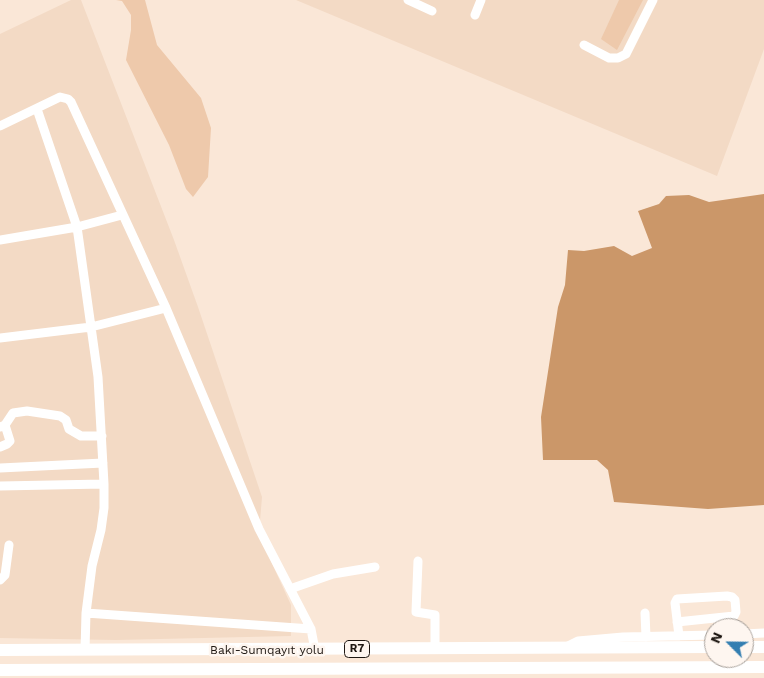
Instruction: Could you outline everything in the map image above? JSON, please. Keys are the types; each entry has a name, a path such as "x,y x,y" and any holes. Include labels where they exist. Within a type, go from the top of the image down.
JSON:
{"highway":[{"name":"Bakı-Sumqayıt yolu","path":"0,650 704,647"},
{"name":"Bakı-Sumqayıt yolu","path":"0,670 77,670 103,674 576,673 764,667"}],"lane":[{"path":"408,0 432,10"},
{"path":"475,15 481,0"},
{"path":"584,45 609,58 618,58 626,54 653,0"},
{"path":"0,126 60,97 71,102 166,308 260,530 311,628 315,650"},
{"path":"36,109 77,227 98,377 104,508 101,530 92,566 86,613 85,650"},
{"path":"0,240 77,227 122,215"},
{"path":"0,338 91,327 166,308"},
{"path":"0,448 10,441 3,426 13,413 27,411 60,416 66,420 70,429 81,436 102,436"},
{"path":"0,468 103,463"},
{"path":"0,486 104,484"},
{"path":"0,580 5,575 9,545"},
{"path":"418,560 416,612 435,616 435,648"},
{"path":"290,589 333,574 376,567"},
{"path":"678,622 734,616 736,612 735,600 727,596 677,599 675,603 680,636"},
{"path":"86,613 311,628"},
{"path":"645,613 646,637"},
{"path":"564,648 578,641 704,635"},
{"path":"0,670 13,678"},
{"path":"64,678 77,670"}],"shaded area":[{"path":"71,0 81,0 198,307 262,497 260,521 253,522 291,605 291,636 116,640 0,638 0,34"},
{"path":"116,0 145,0 157,45 201,98 211,128 208,177 193,197 186,189 169,145 126,60 131,30 131,15 122,1"},
{"path":"296,0 764,0 764,49 717,176"},
{"path":"619,0 643,0 617,50 601,39"},
{"path":"764,194 764,505 708,509 614,502 608,470 597,460 543,460 541,417 558,307 565,285 568,250 584,251 614,246 632,256 652,248 638,211 659,204 666,196 689,195 709,202"}]}
